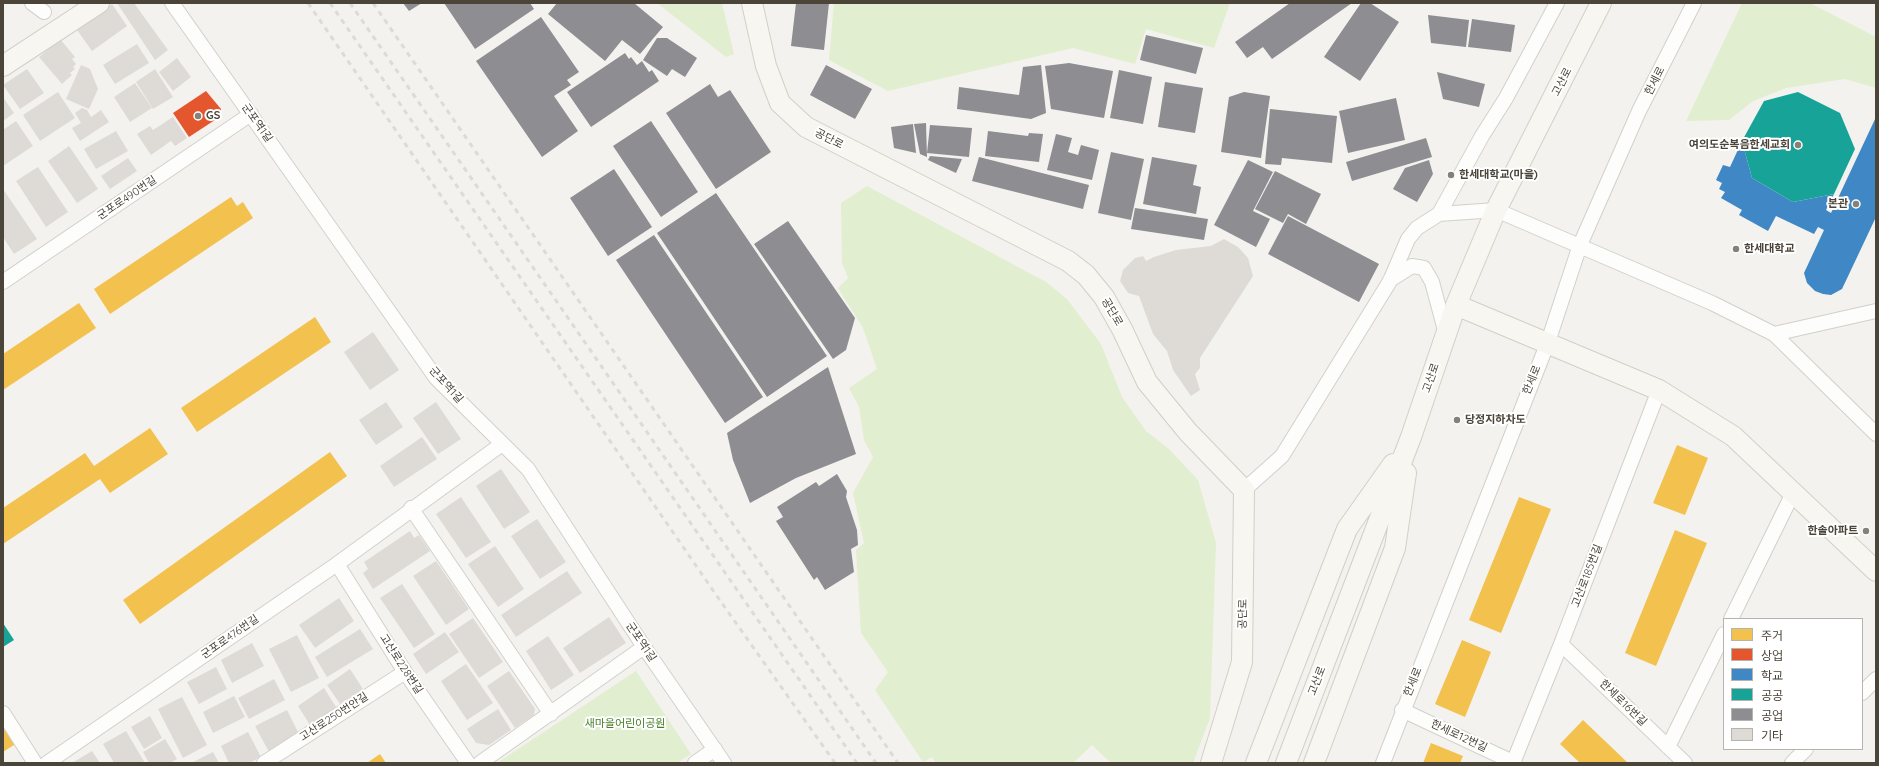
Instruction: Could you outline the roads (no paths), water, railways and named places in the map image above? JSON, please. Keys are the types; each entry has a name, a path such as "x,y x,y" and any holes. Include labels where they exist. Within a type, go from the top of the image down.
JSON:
{"street":[{"path":"32,3 44,12"},
{"path":"3,66 99,3"},
{"name":"군포역1길","path":"172,3 436,378 528,469 644,647 724,763"},
{"name":"공단로","path":"752,3 766,66 780,103 806,127 1068,261 1086,275 1108,304 1147,382 1188,432 1244,490 1242,662 1211,763"},
{"path":"1439,214 1482,136 1506,98 1557,3"},
{"name":"고산로","path":"1286,763 1411,437 1456,305 1496,210 1601,3"},
{"name":"한세로","path":"1383,763 1402,710 1548,342 1580,246 1639,111 1694,3"},
{"name":"군포로490번길","path":"3,282 251,114"},
{"path":"1244,490 1282,456 1390,281 1408,239 1417,228 1439,214 1496,210 1712,304 1774,334 1876,434"},
{"path":"1390,281 1412,266 1424,268 1432,282 1446,334"},
{"path":"1456,305 1548,342 1659,390 1733,436 1876,571"},
{"path":"1774,334 1876,311"},
{"name":"고산로185번길","path":"1514,762 1659,390"},
{"path":"1256,763 1347,529 1411,437"},
{"path":"1314,763 1395,548 1411,437"},
{"name":"군포로476번길","path":"47,763 337,564 411,508 502,444"},
{"path":"1731,618 1793,494"},
{"path":"411,508 551,714"},
{"name":"고산로228번길","path":"337,564 405,672 468,763"},
{"path":"1668,747 1723,636"},
{"name":"한세로16번길","path":"1561,644 1685,763"},
{"path":"480,763 644,647"},
{"name":"고산로250번안길","path":"264,763 405,672"},
{"path":"1863,692 1876,679"},
{"name":"한세로12번길","path":"1402,710 1514,762"},
{"path":"3,713 35,763"},
{"path":"695,763 714,749"},
{"path":"1792,763 1805,750"}],"railway":[{"path":"308,3 719,599 835,763"},
{"path":"330,3 857,763"},
{"path":"350,3 876,763"},
{"path":"373,3 898,763"}],"place":[{"name":"GS","path":"198,116"},
{"name":"여의도순복음한세교회","path":"1798,145"},
{"name":"한세대학교(마을)","path":"1451,175"},
{"name":"본관","path":"1856,204"},
{"name":"한세대학교","path":"1736,249"},
{"name":"당정지하차도","path":"1457,420"},
{"name":"한솔아파트","path":"1866,531"}],"park label":[{"name":"새마을어린이공원","path":"625,724"}]}
